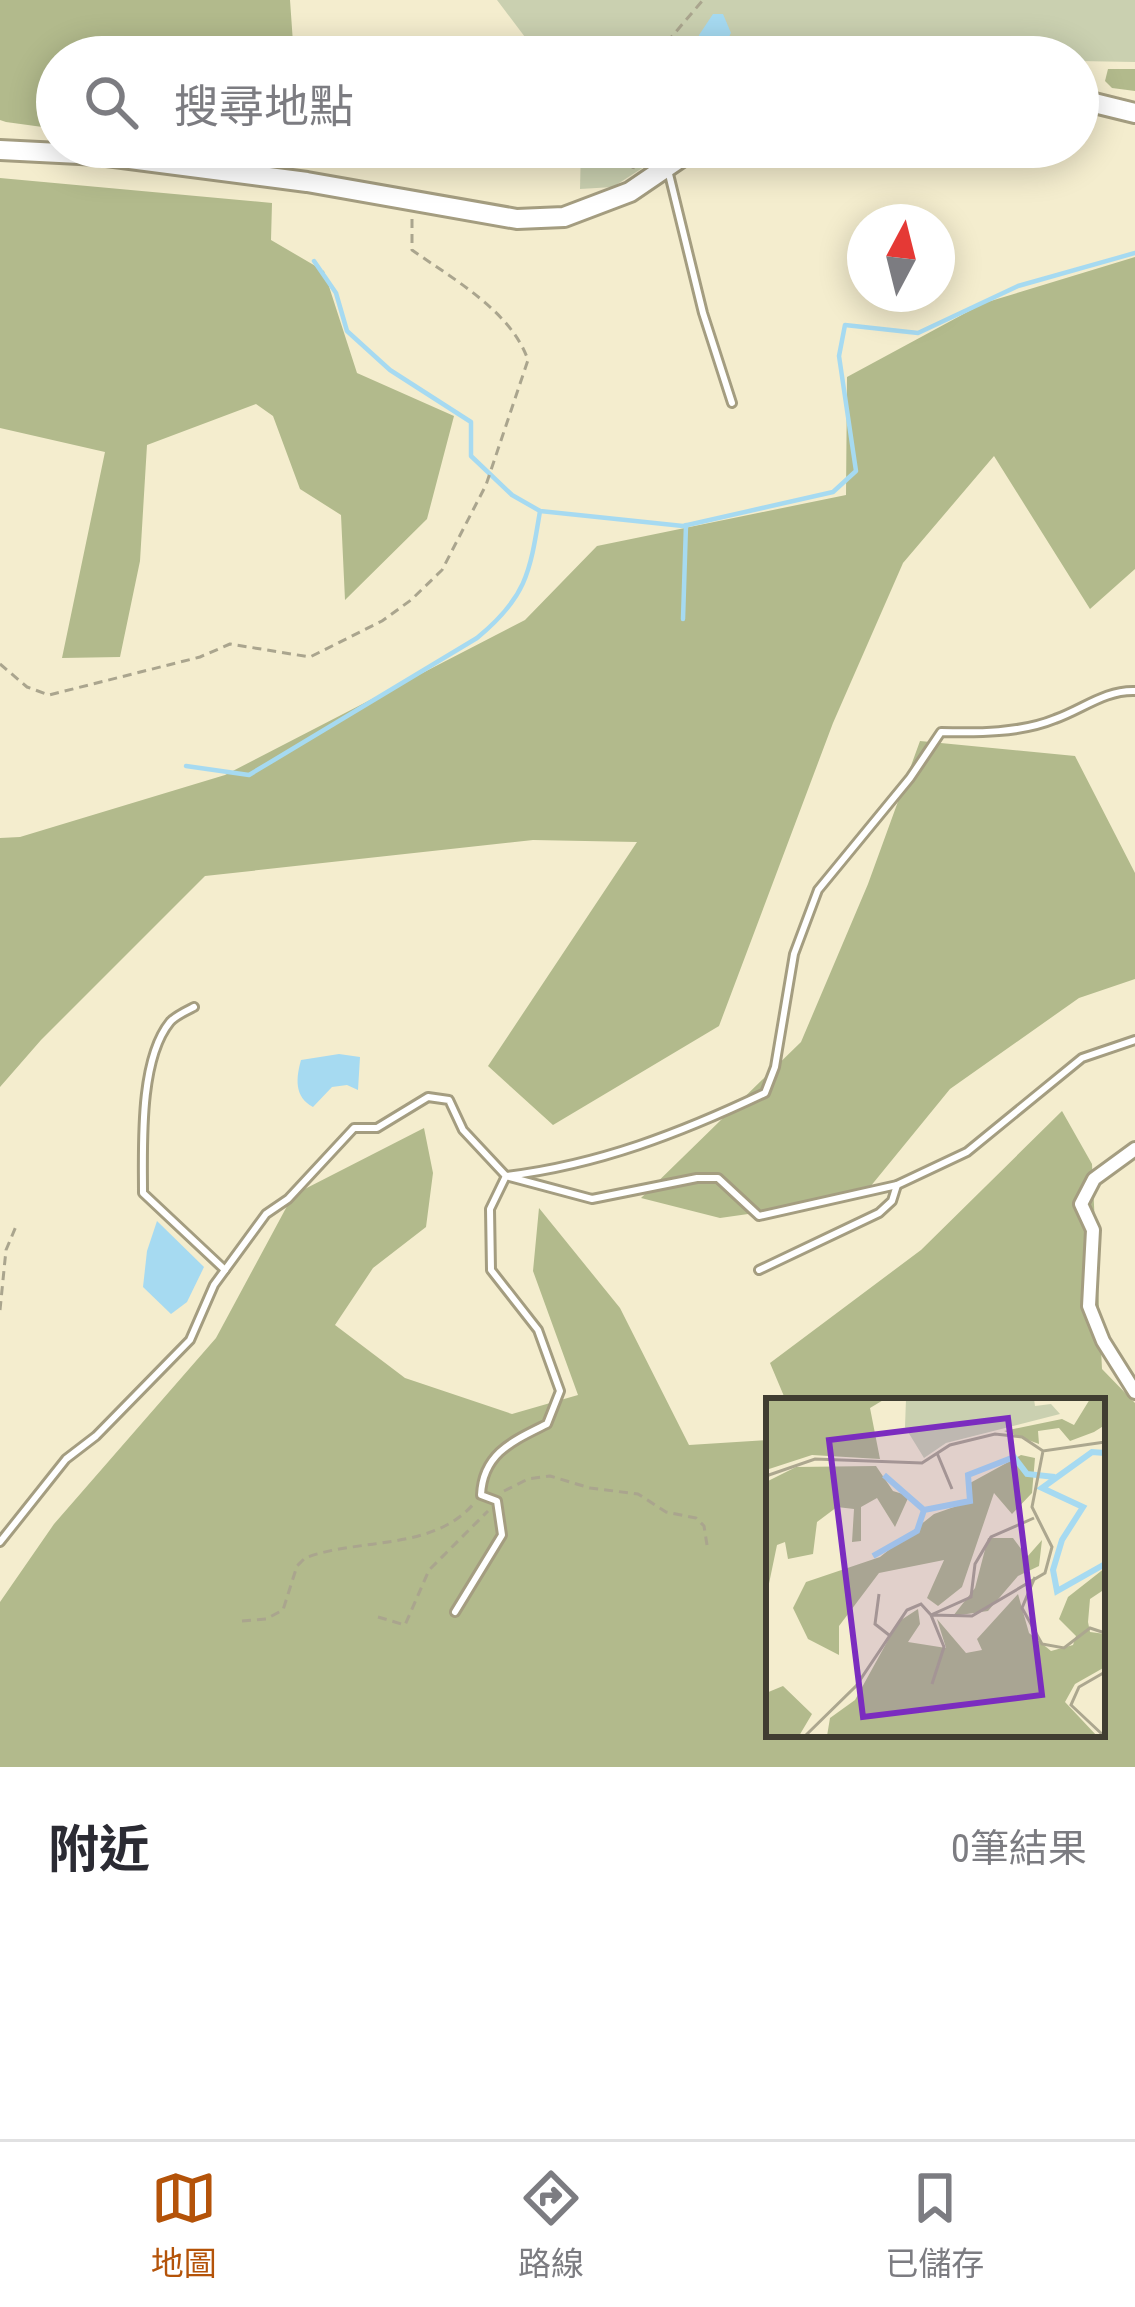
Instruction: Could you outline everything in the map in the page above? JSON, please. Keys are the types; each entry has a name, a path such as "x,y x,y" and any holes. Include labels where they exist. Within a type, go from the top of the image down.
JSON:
{"street":[{"path":"1099,104 1135,113"},
{"path":"0,150 36,152"},
{"path":"199,168 517,219 564,217 630,192 666,168"},
{"path":"1135,1149 1094,1179 1081,1204 1093,1230 1089,1306 1103,1341 1135,1392"}],"lane":[{"path":"667,168 703,313 732,404"},
{"path":"506,1176 564,1169 605,1157 695,1126 765,1093 775,1066 794,954 818,890 910,778 941,732 975,733 1051,722 1116,690 1135,691"},
{"path":"194,1006 171,1020 158,1046 144,1112 143,1193 225,1270"},
{"path":"0,1542 66,1460 96,1436 190,1340 225,1270 266,1214 288,1199 354,1128 376,1128 428,1096 449,1100 463,1130 506,1176 592,1199 718,1178 759,1216 897,1185 967,1151 1082,1058 1135,1040"},
{"path":"455,1612 502,1534 496,1501 481,1495 482,1472 508,1444 547,1424 560,1391 538,1330 491,1270 490,1210 506,1176"},
{"path":"759,1270 879,1213 892,1201 897,1185"}],"path":[{"path":"672,36 703,0"},
{"path":"0,664 28,687 49,695 230,644 310,657 382,621 442,570 486,485 528,360 522,343 479,298 412,250 411,202"},
{"path":"0,1310 6,1250 17,1224"},
{"path":"378,1617 405,1625 429,1570 496,1501 496,1495 528,1479 550,1476 638,1495 666,1512 696,1518 704,1526 707,1545"},
{"path":"242,1621 266,1619 283,1610 297,1566 305,1558 438,1530 464,1516 481,1495"}],"green space":[{"path":"0,0 290,0 293,36 36,36 36,126 0,120"},
{"path":"497,0 1135,0 1135,62 1099,61 1099,36 524,36"},
{"path":"1108,69 1135,69 1135,91 1112,88 1105,81"},
{"path":"580,168 642,168 613,187 580,189"},
{"path":"0,178 272,203 271,240 324,271 357,373 454,416 427,519 345,600 341,515 300,489 273,416 256,404 147,445 140,561 120,657 62,658 105,452 0,428"},
{"path":"1135,257 1135,569 1090,609 994,456 903,563 833,723 719,1026 553,1125 488,1066 637,842 533,840 205,876 0,1087 0,838 20,837 225,775 525,620 597,546 846,495 847,377 984,303"},
{"path":"920,741 1075,756 1135,873 1135,979 1079,998 950,1089 861,1198 720,1218 641,1198 801,1042 868,884"},
{"path":"1062,1111 1092,1164 1102,1369 1135,1403 1135,1767 0,1767 0,1602 54,1524 216,1338 293,1195 424,1128 433,1173 426,1227 373,1268 335,1325 405,1378 512,1414 578,1395 533,1271 539,1208 620,1308 689,1445 766,1440 766,1737 1105,1737 1105,1398 785,1398 770,1363 921,1250"}],"water":[{"path":"713,14 723,14 731,33 729,36 699,35"},
{"path":"339,1054 360,1057 358,1090 347,1085 332,1087 313,1107 302,1098 298,1086 301,1060"},
{"path":"157,1221 204,1267 187,1302 171,1314 143,1287"}],"waterway":[{"path":"314,261 336,293 347,331 390,370 471,422 471,456 512,495 540,511 683,526 833,492 856,471 839,356 845,325 918,333 1018,286 1135,253"},
{"path":"186,766 249,775 477,638 507,609 524,582 540,511"},
{"path":"683,619 686,525"}]}
